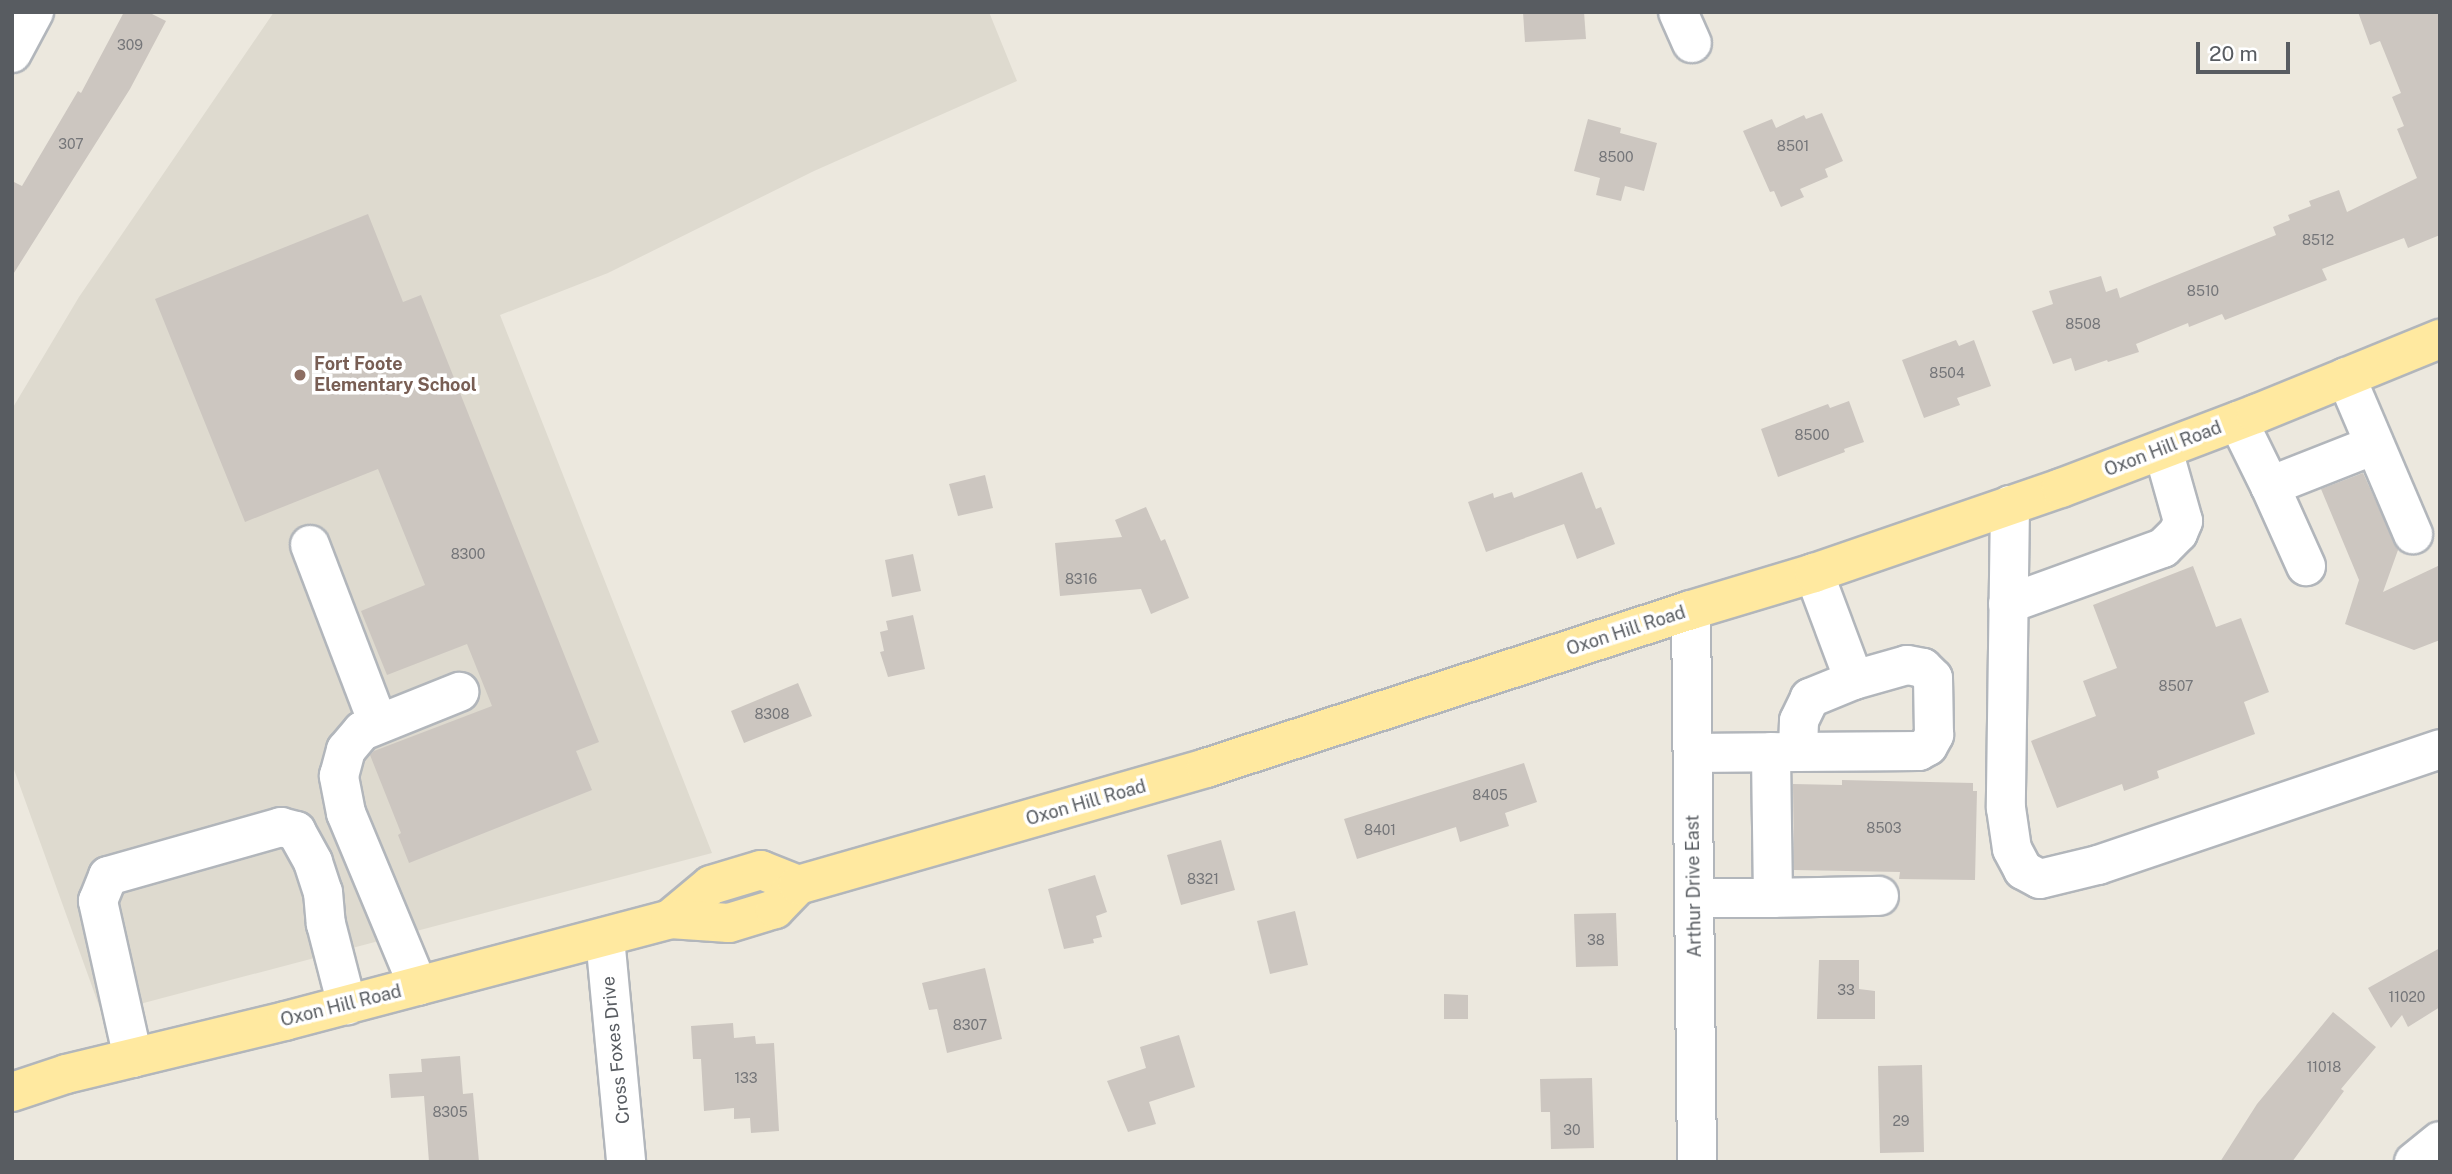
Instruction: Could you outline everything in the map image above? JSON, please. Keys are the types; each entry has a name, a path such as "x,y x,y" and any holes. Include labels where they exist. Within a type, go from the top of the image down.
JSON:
{"main road":[{"name":"Oxon Hill Road","path":"12,1092 66,1074 347,1005 670,919 729,923 775,909 798,884 1206,768 1691,610 1814,573 2162,450 2440,339"}],"street":[{"path":"12,53 34,12"},
{"path":"2346,377 2413,534"},
{"path":"2238,421 2306,566"},
{"path":"2270,486 2374,445"},
{"path":"2008,604 2163,548 2178,533 2183,521 2162,450"},
{"path":"2010,505 2006,808 2012,849 2023,870 2040,879 2098,865 2440,749"},
{"path":"310,545 377,723"},
{"path":"1814,573 1854,680"},
{"name":"Arthur Drive East","path":"1691,610 1697,1162"},
{"path":"1693,753 1785,752 1919,751 1928,746 1934,735 1933,678 1923,668 1907,665 1854,680 1810,698 1785,752 1773,898"},
{"path":"418,986 341,793 339,776 345,751 362,731 459,692"},
{"path":"133,1058 98,901 108,876 281,827 296,831 313,862 323,892 326,924 347,1005"},
{"path":"1694,898 1880,896"},
{"name":"Cross Foxes Drive","path":"605,938 626,1162"},
{"path":"2414,1162 2440,1141"}],"shaded area":[{"path":"274,12 989,12 1017,81 814,171 608,273 500,315 712,853 102,1014 12,764 12,409 79,297"}],"building":[{"path":"124,12 148,12 166,21 130,89 12,276 12,181 22,186 78,91 81,93"},
{"path":"1523,12 1584,12 1586,39 1525,42"},
{"path":"2358,12 2440,12 2440,235 2408,248 2404,238 2322,269 2327,280 2225,320 2222,314 2189,327 2188,323 2136,344 2139,352 2075,371 2071,358 2053,364 2032,311 2053,304 2049,291 2101,276 2106,292 2117,288 2120,298 2276,235 2273,227 2290,220 2288,215 2311,206 2309,201 2339,190 2347,212 2417,178 2397,129 2404,126 2392,97 2401,93 2380,41 2370,45"},
{"path":"1822,113 1843,161 1825,169 1828,177 1800,189 1804,197 1781,207 1774,191 1770,192 1743,131 1772,119 1776,128 1804,115 1806,119"},
{"path":"1588,119 1621,128 1620,133 1657,143 1644,191 1625,186 1621,201 1596,195 1600,178 1574,171"},
{"path":"368,214 403,302 421,295 599,742 576,751 592,790 409,863 398,835 401,833 370,755 374,751 492,706 467,644 387,675 361,611 425,585 378,469 245,522 155,299"},
{"path":"1956,340 1959,346 1974,340 1991,386 1957,398 1960,405 1924,418 1902,360"},
{"path":"1849,401 1864,442 1844,449 1845,452 1778,477 1761,429 1828,404 1830,408"},
{"path":"1582,472 1596,509 1601,507 1615,544 1577,559 1564,524 1486,552 1468,502 1493,493 1494,498 1512,492 1514,498"},
{"path":"2363,473 2398,550 2383,592 2440,565 2440,640 2414,650 2345,624 2359,580 2321,489"},
{"path":"985,475 993,508 958,516 949,484"},
{"path":"1146,507 1161,541 1165,539 1189,598 1151,614 1141,589 1060,596 1055,543 1122,537 1115,520"},
{"path":"913,554 921,591 892,597 885,560"},
{"path":"2193,566 2216,627 2241,618 2269,692 2244,702 2255,734 2157,771 2159,778 2124,791 2122,784 2057,808 2031,741 2096,716 2083,681 2117,668 2093,605"},
{"path":"913,615 925,669 888,677 880,652 884,651 880,632 888,630 886,621"},
{"path":"798,683 812,716 744,743 731,711"},
{"path":"1524,763 1537,802 1505,813 1509,826 1460,842 1456,827 1357,859 1344,819"},
{"path":"1842,780 1973,783 1973,791 1977,791 1975,880 1899,879 1900,872 1794,870 1793,784 1842,785"},
{"path":"1221,840 1235,890 1181,905 1167,855"},
{"path":"1095,875 1107,912 1096,916 1102,937 1093,939 1094,943 1064,949 1048,889"},
{"path":"1295,911 1308,965 1270,974 1257,921"},
{"path":"1616,913 1618,966 1576,967 1574,914"},
{"path":"2440,948 2440,1007 2408,1027 2402,1015 2391,1028 2368,988"},
{"path":"1819,960 1859,960 1859,989 1875,991 1875,1019 1817,1019"},
{"path":"985,968 1002,1039 947,1053 937,1009 929,1010 922,983"},
{"path":"1444,994 1468,995 1468,1019 1444,1019"},
{"path":"2333,1012 2376,1047 2341,1089 2344,1091 2292,1162 2220,1162 2257,1104"},
{"path":"733,1023 734,1038 755,1036 756,1044 774,1043 779,1131 751,1133 750,1118 734,1119 734,1108 704,1111 701,1059 693,1059 691,1026"},
{"path":"1179,1035 1195,1087 1149,1102 1156,1124 1128,1132 1107,1081 1146,1068 1140,1047"},
{"path":"460,1056 463,1094 473,1093 479,1162 429,1162 424,1096 391,1098 389,1074 422,1072 421,1059"},
{"path":"1922,1065 1924,1152 1880,1153 1878,1066"},
{"path":"1592,1078 1594,1148 1551,1149 1550,1112 1541,1112 1540,1079"}],"place":[{"name":"Fort Foote Elementary School","path":"300,375"}]}
